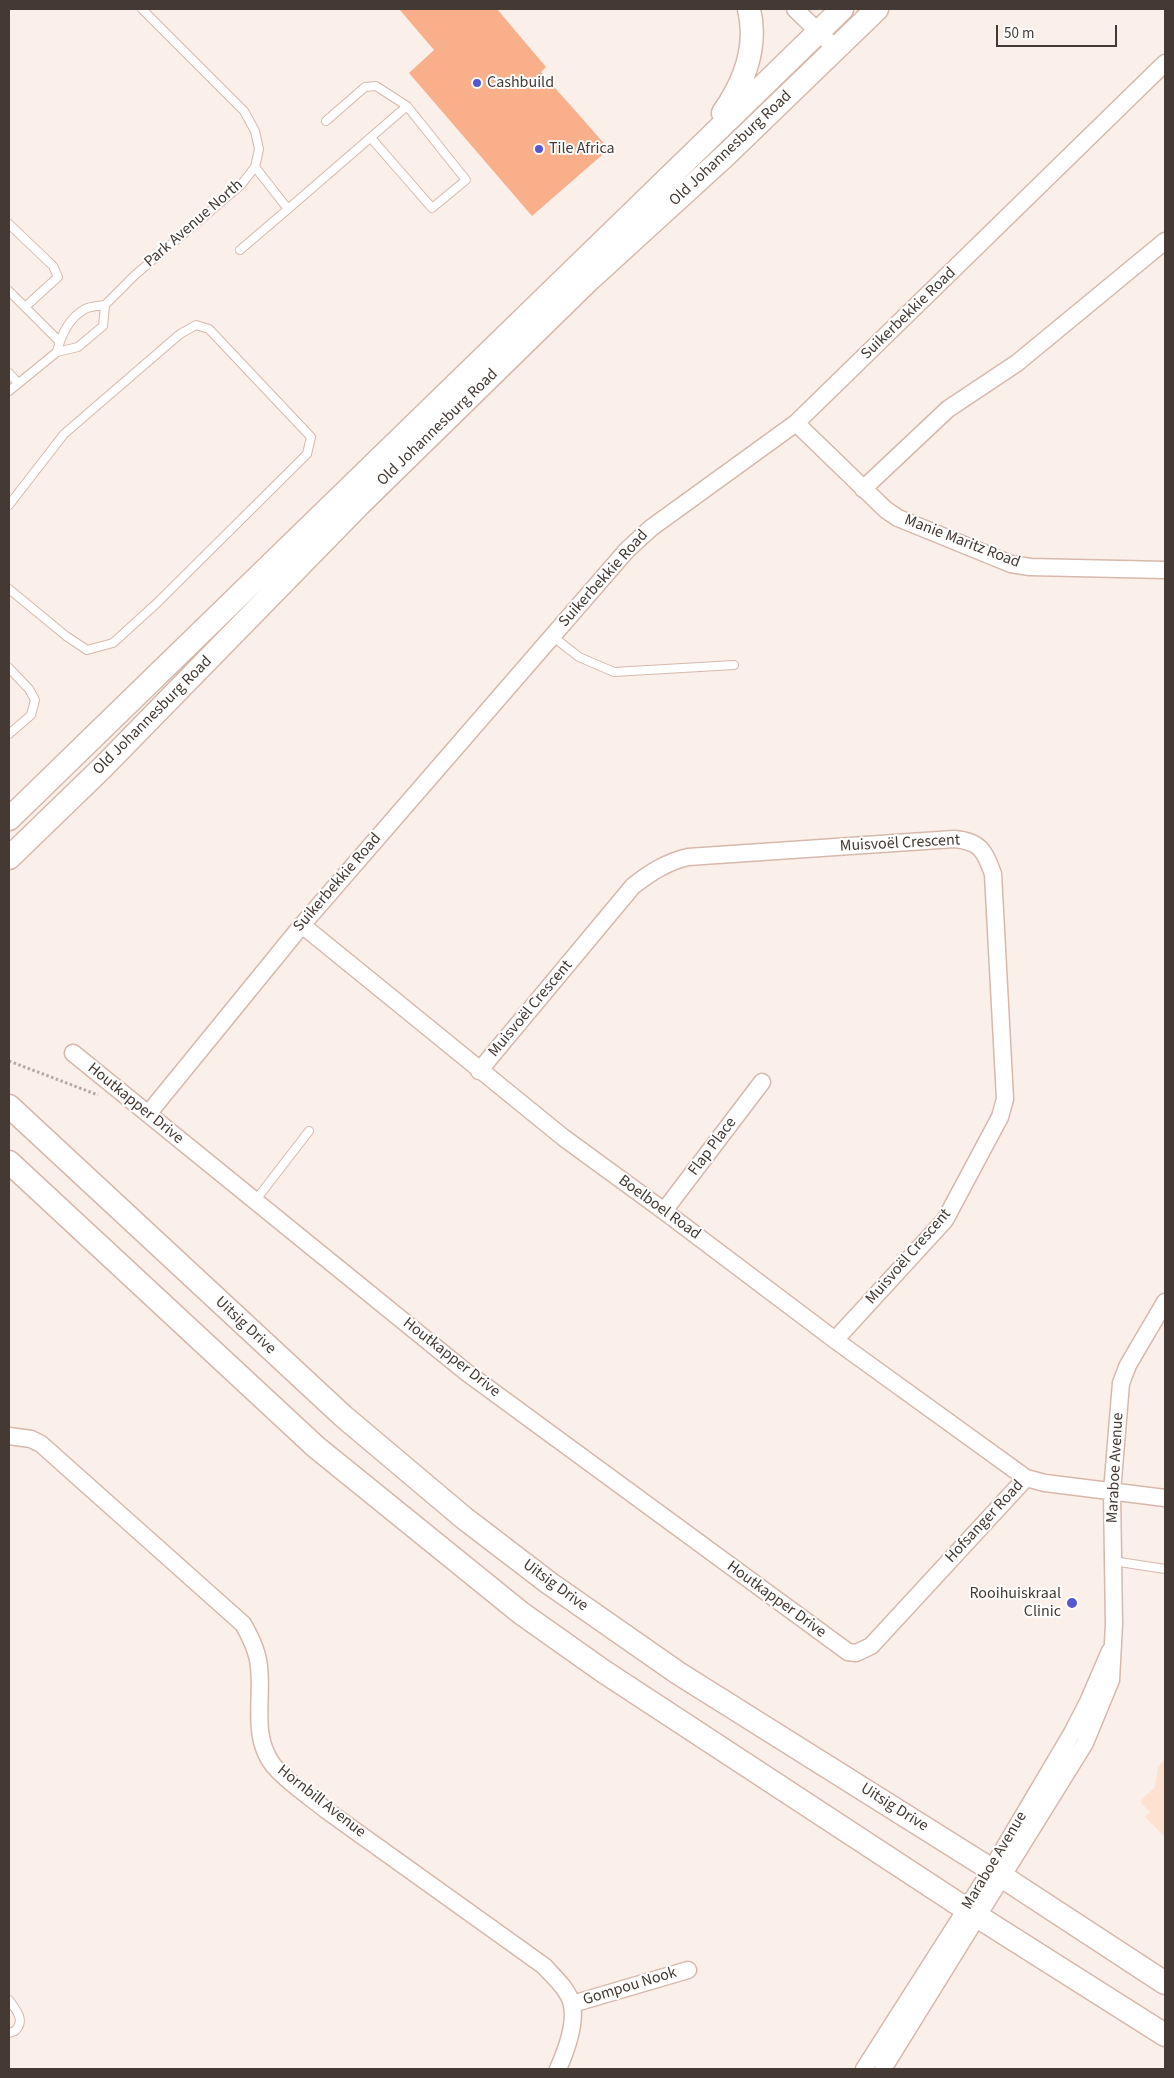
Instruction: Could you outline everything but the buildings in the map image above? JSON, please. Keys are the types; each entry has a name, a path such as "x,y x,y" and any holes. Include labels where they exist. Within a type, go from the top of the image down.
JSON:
{"main road":[{"path":"701,148 739,87 750,54 752,20 749,9"},
{"name":"Old Johannesburg Road","path":"9,819 842,9"},
{"name":"Old Johannesburg Road","path":"9,858 103,767 387,478 589,280 726,155 877,9"},
{"name":"Uitsig Drive","path":"9,1106 343,1416 464,1518 549,1582 678,1673 997,1874 1165,1983"},
{"path":"10,1164 316,1447 521,1613 603,1671 972,1913 1165,2035"}],"street":[{"path":"795,9 836,48"},
{"name":"Suikerbekkie Road","path":"148,1114 302,925 627,550 650,528 796,423 1165,63"},
{"path":"863,489 948,409 1016,362 1165,242"},
{"name":"Manie Maritz Road","path":"796,423 863,489 898,518 1011,564 1030,567 1165,570"},
{"name":"Muisvoël Crescent","path":"479,1071 633,886 656,868 688,857 954,839 973,842 986,854 993,874 1004,1107 945,1220 835,1340"},
{"name":"Boelboel Road","path":"302,925 479,1071 564,1138 835,1340 1026,1478"},
{"name":"Houtkapper Drive","path":"73,1053 466,1372 841,1648"},
{"name":"Flap Place","path":"664,1211 762,1082"},
{"name":"Maraboe Avenue","path":"864,2069 997,1874 1088,1702 1112,1646 1112,1492 1121,1382 1128,1364 1165,1302"},
{"name":"Hornbill Avenue","path":"9,1436 31,1439 41,1444 243,1624 249,1634 259,1666 261,1740 273,1765 326,1810 544,1966 560,1983 572,2004"},
{"name":"Hofsanger Road","path":"841,1648 856,1654 871,1646 1026,1478 1045,1483 1165,1498"},
{"name":"Maraboe Avenue","path":"883,2069 972,1913"},
{"name":"Gompou Nook","path":"572,2004 688,1970"},
{"path":"558,2069 569,2043 572,2004"}],"lane":[{"name":"Park Avenue North","path":"105,306 135,274 241,185 255,167 259,149 255,131 244,110 142,9"},
{"path":"326,121 365,87 376,86 407,106 466,180 432,208 370,138"},
{"path":"240,250 407,106"},
{"path":"255,167 288,208"},
{"path":"9,224 54,266 58,277 26,307"},
{"path":"9,291 59,341"},
{"path":"9,391 56,352 78,347 103,326 105,306 86,308 63,330 56,352"},
{"path":"9,505 64,434 180,334 196,325 209,329 311,437 307,454 157,604 113,643 87,650 66,636 9,589"},
{"path":"9,373 18,382"},
{"path":"552,636 579,657 614,672 734,665"},
{"path":"9,668 29,689 35,700 31,714 9,734"},
{"path":"255,1201 309,1131"},
{"path":"1113,1560 1165,1569"},
{"path":"9,2000 20,2015 18,2027 9,2033"}],"path":[{"path":"9,1061 102,1096"}],"shaded area":[{"path":"1165,1759 1165,1837 1145,1817 1150,1812 1142,1804 1141,1800 1155,1787 1158,1767"}],"place":[{"name":"Cashbuild","path":"477,83"},
{"name":"Tile Africa","path":"539,149"},
{"name":"Rooihuiskraal Clinic","path":"1072,1603"}]}
